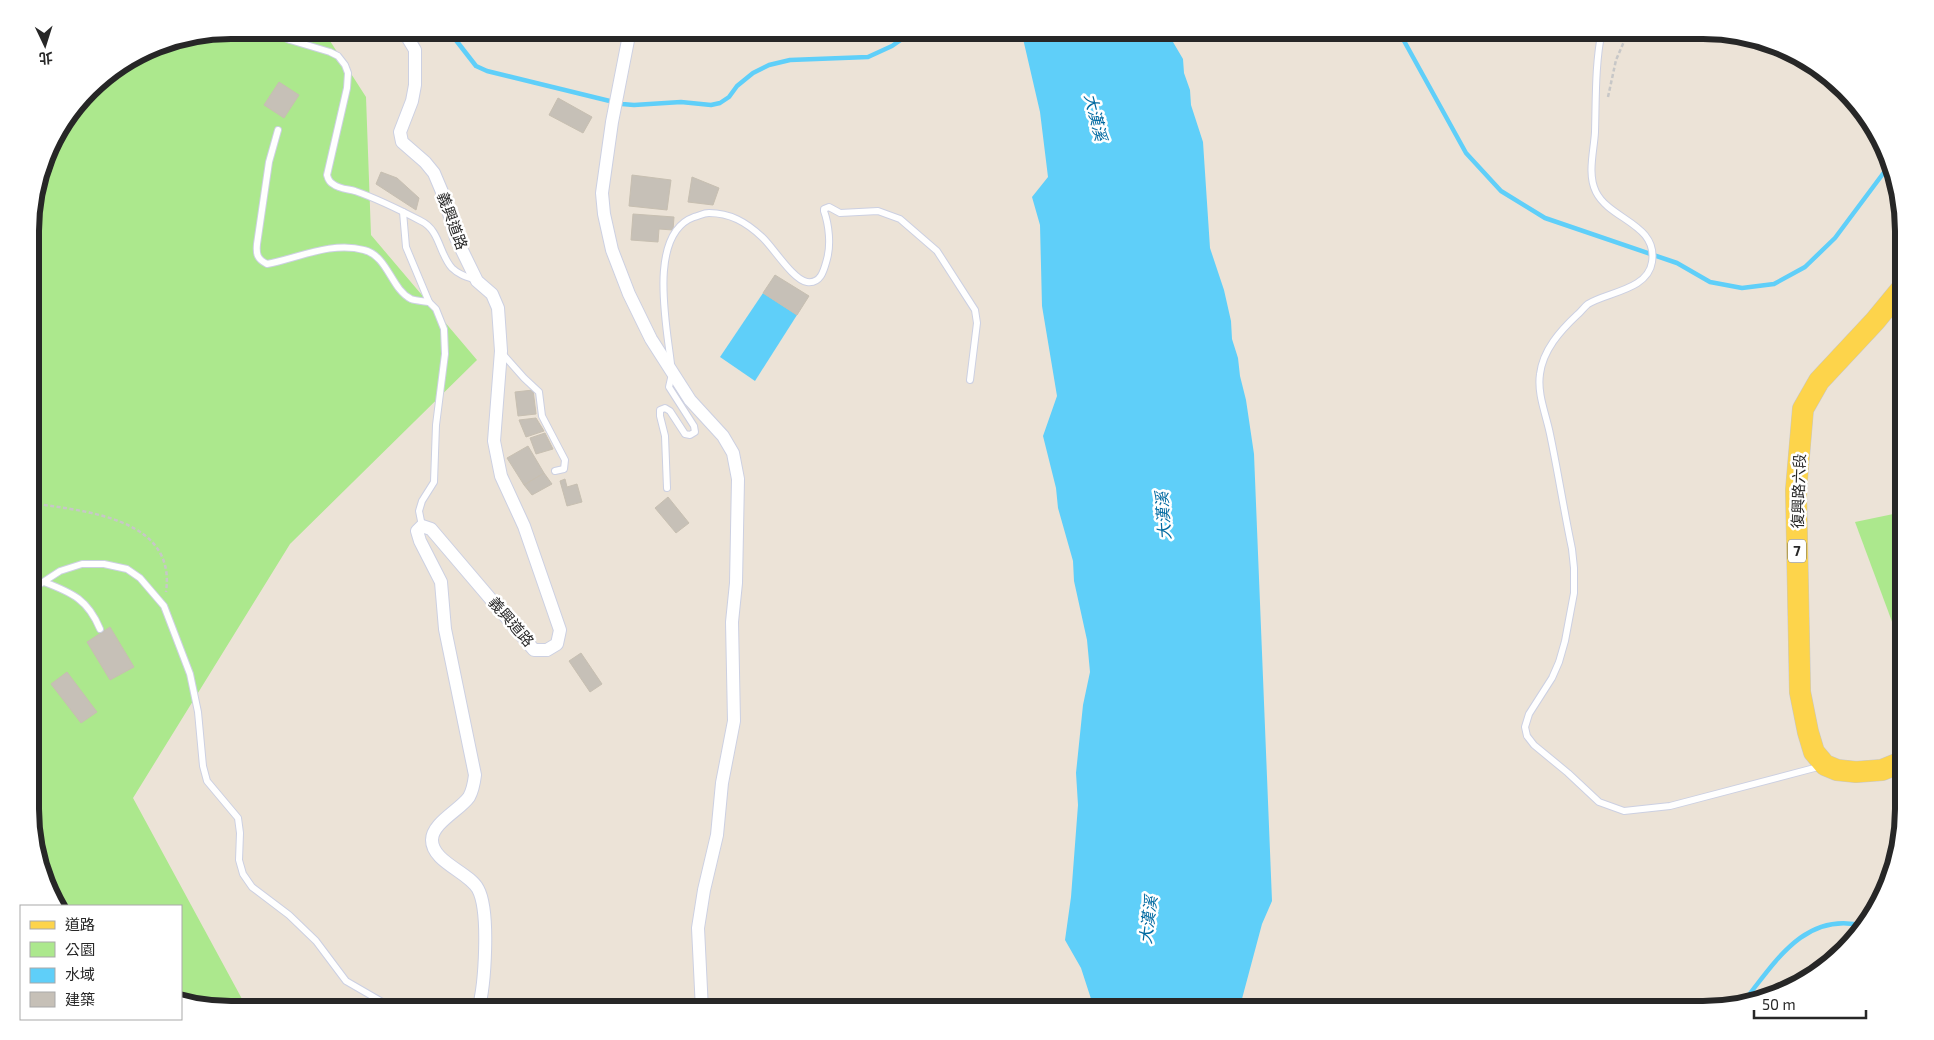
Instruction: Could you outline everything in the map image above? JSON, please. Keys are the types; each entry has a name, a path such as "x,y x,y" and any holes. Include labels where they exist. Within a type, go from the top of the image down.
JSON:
{"main road":[{"name":"復興路六段","path":"1825,765 1814,752 1800,692 1796,490 1804,409 1819,381 1895,296"},
{"path":"1825,765 1837,770 1856,772 1882,770 1895,765"}],"street":[{"name":"義興道路","path":"408,39 414,50 415,85 412,101 400,132 402,142 425,162 434,173 445,199 456,238 477,281 492,294 498,308 500,351 494,442 501,476 524,526 544,586 554,609 560,630 557,644 547,650 534,650 430,530 422,526"},
{"path":"628,39 605,165 602,193 604,214 612,250 629,294 651,339 690,400 723,436 733,453 738,479 736,583 732,622 734,721 722,784 718,835 704,890 698,928 702,1001"},
{"path":"422,526 417,531 420,541 441,582 445,629 475,775 474,786 468,798 437,827 432,840 436,851 446,862 478,887 484,901 484,965 481,1001"}],"lane":[{"path":"288,39 338,56 345,65 348,74 327,175 329,181 334,185 354,191 425,223 431,228 445,259 452,268 461,275 477,281"},
{"path":"1601,39 1595,88 1595,131 1591,178 1596,192 1606,206 1645,233 1651,245 1652,262 1648,272 1638,282 1620,292 1588,304 1560,331 1543,358 1539,376 1540,395 1550,432 1572,549 1574,592 1565,642 1559,662 1552,678 1530,714 1525,727 1527,736 1534,745 1599,802 1624,811 1670,806 1825,765"},
{"path":"278,130 269,162 257,244 256,254 260,260 267,264 331,248 349,247 366,250 378,257 404,294 412,300 429,302"},
{"path":"667,488 665,436 660,410 665,408 670,411 685,434 690,435 695,432 694,426 669,387 672,373 664,300 665,256 673,237 685,220 705,213 739,218 762,236 798,278 807,282 817,280 823,274 829,252 824,211 826,207 829,206 840,213 878,211 900,219 936,252 975,310 976,323 970,380"},
{"path":"403,212 406,246 429,302 436,309 444,330 445,354 436,425 434,482 419,511 422,526"},
{"path":"500,351 539,392 542,416 564,460 564,469 555,471"},
{"path":"39,585 60,571 82,564 104,564 127,569 140,578 164,606 190,674 198,712 203,766 207,781 238,818 240,833 239,860 243,874 252,886 289,915 316,941 346,982 380,1001"},
{"path":"44,582 73,594 79,599 94,616 100,629"}],"path":[{"path":"1606,103 1616,60 1625,39"},
{"path":"39,504 95,513 132,526 152,542 164,563 167,586 164,606"}],"green space":[{"path":"329,39 366,97 371,235 477,360 290,544 133,798 243,1001 206,1000 182,995 182,905 65,905 53,882 45,859 39,821 39,219 45,181 53,158 71,124 87,104 124,71 146,59 181,45 206,40"},
{"path":"1895,514 1895,630 1855,522"}],"water":[{"name":"大漢溪","path":"1023,39 1172,39 1183,59 1184,73 1190,90 1191,105 1203,142 1210,248 1224,290 1231,321 1232,339 1238,358 1254,454 1272,901 1262,924 1241,1001 1092,1001 1081,968 1065,940 1071,897 1078,805 1076,773 1083,705 1090,672 1087,640 1074,581 1073,561 1058,508 1056,488 1043,436 1057,396 1042,306 1040,225 1032,197 1048,177 1040,112"},
{"path":"763,293 797,315 755,381 720,357"}],"building":[{"path":"279,82 299,95 284,118 264,105"},
{"path":"558,98 592,117 583,133 549,115"},
{"path":"381,172 397,178 419,198 416,210 376,184"},
{"path":"632,175 671,180 667,210 629,206"},
{"path":"692,177 719,188 713,205 688,202"},
{"path":"633,214 674,217 673,230 659,229 658,242 631,240"},
{"path":"775,275 809,296 797,315 763,293"},
{"path":"533,390 536,414 518,416 515,392"},
{"path":"536,418 544,431 526,437 519,420"},
{"path":"545,433 553,449 536,454 530,438"},
{"path":"528,446 544,473 524,485 507,458"},
{"path":"544,473 552,484 532,495 524,485"},
{"path":"565,479 567,487 577,484 582,502 567,506 560,481"},
{"path":"668,497 689,523 676,533 655,508"},
{"path":"110,627 134,667 110,680 87,642"},
{"path":"581,653 602,684 590,692 569,661"},
{"path":"67,672 97,712 81,723 51,684"}],"waterway":[{"path":"455,39 476,66 487,71 622,104 634,105 681,102 711,105 720,103 729,97 737,86 753,73 769,65 790,60 868,57 902,39"},
{"path":"1403,39 1466,153 1501,191 1545,218 1677,263 1710,282 1742,288 1774,284 1805,267 1835,238 1885,170"},
{"path":"1748,996 1792,944 1807,933 1824,926 1843,923 1856,925"}]}
